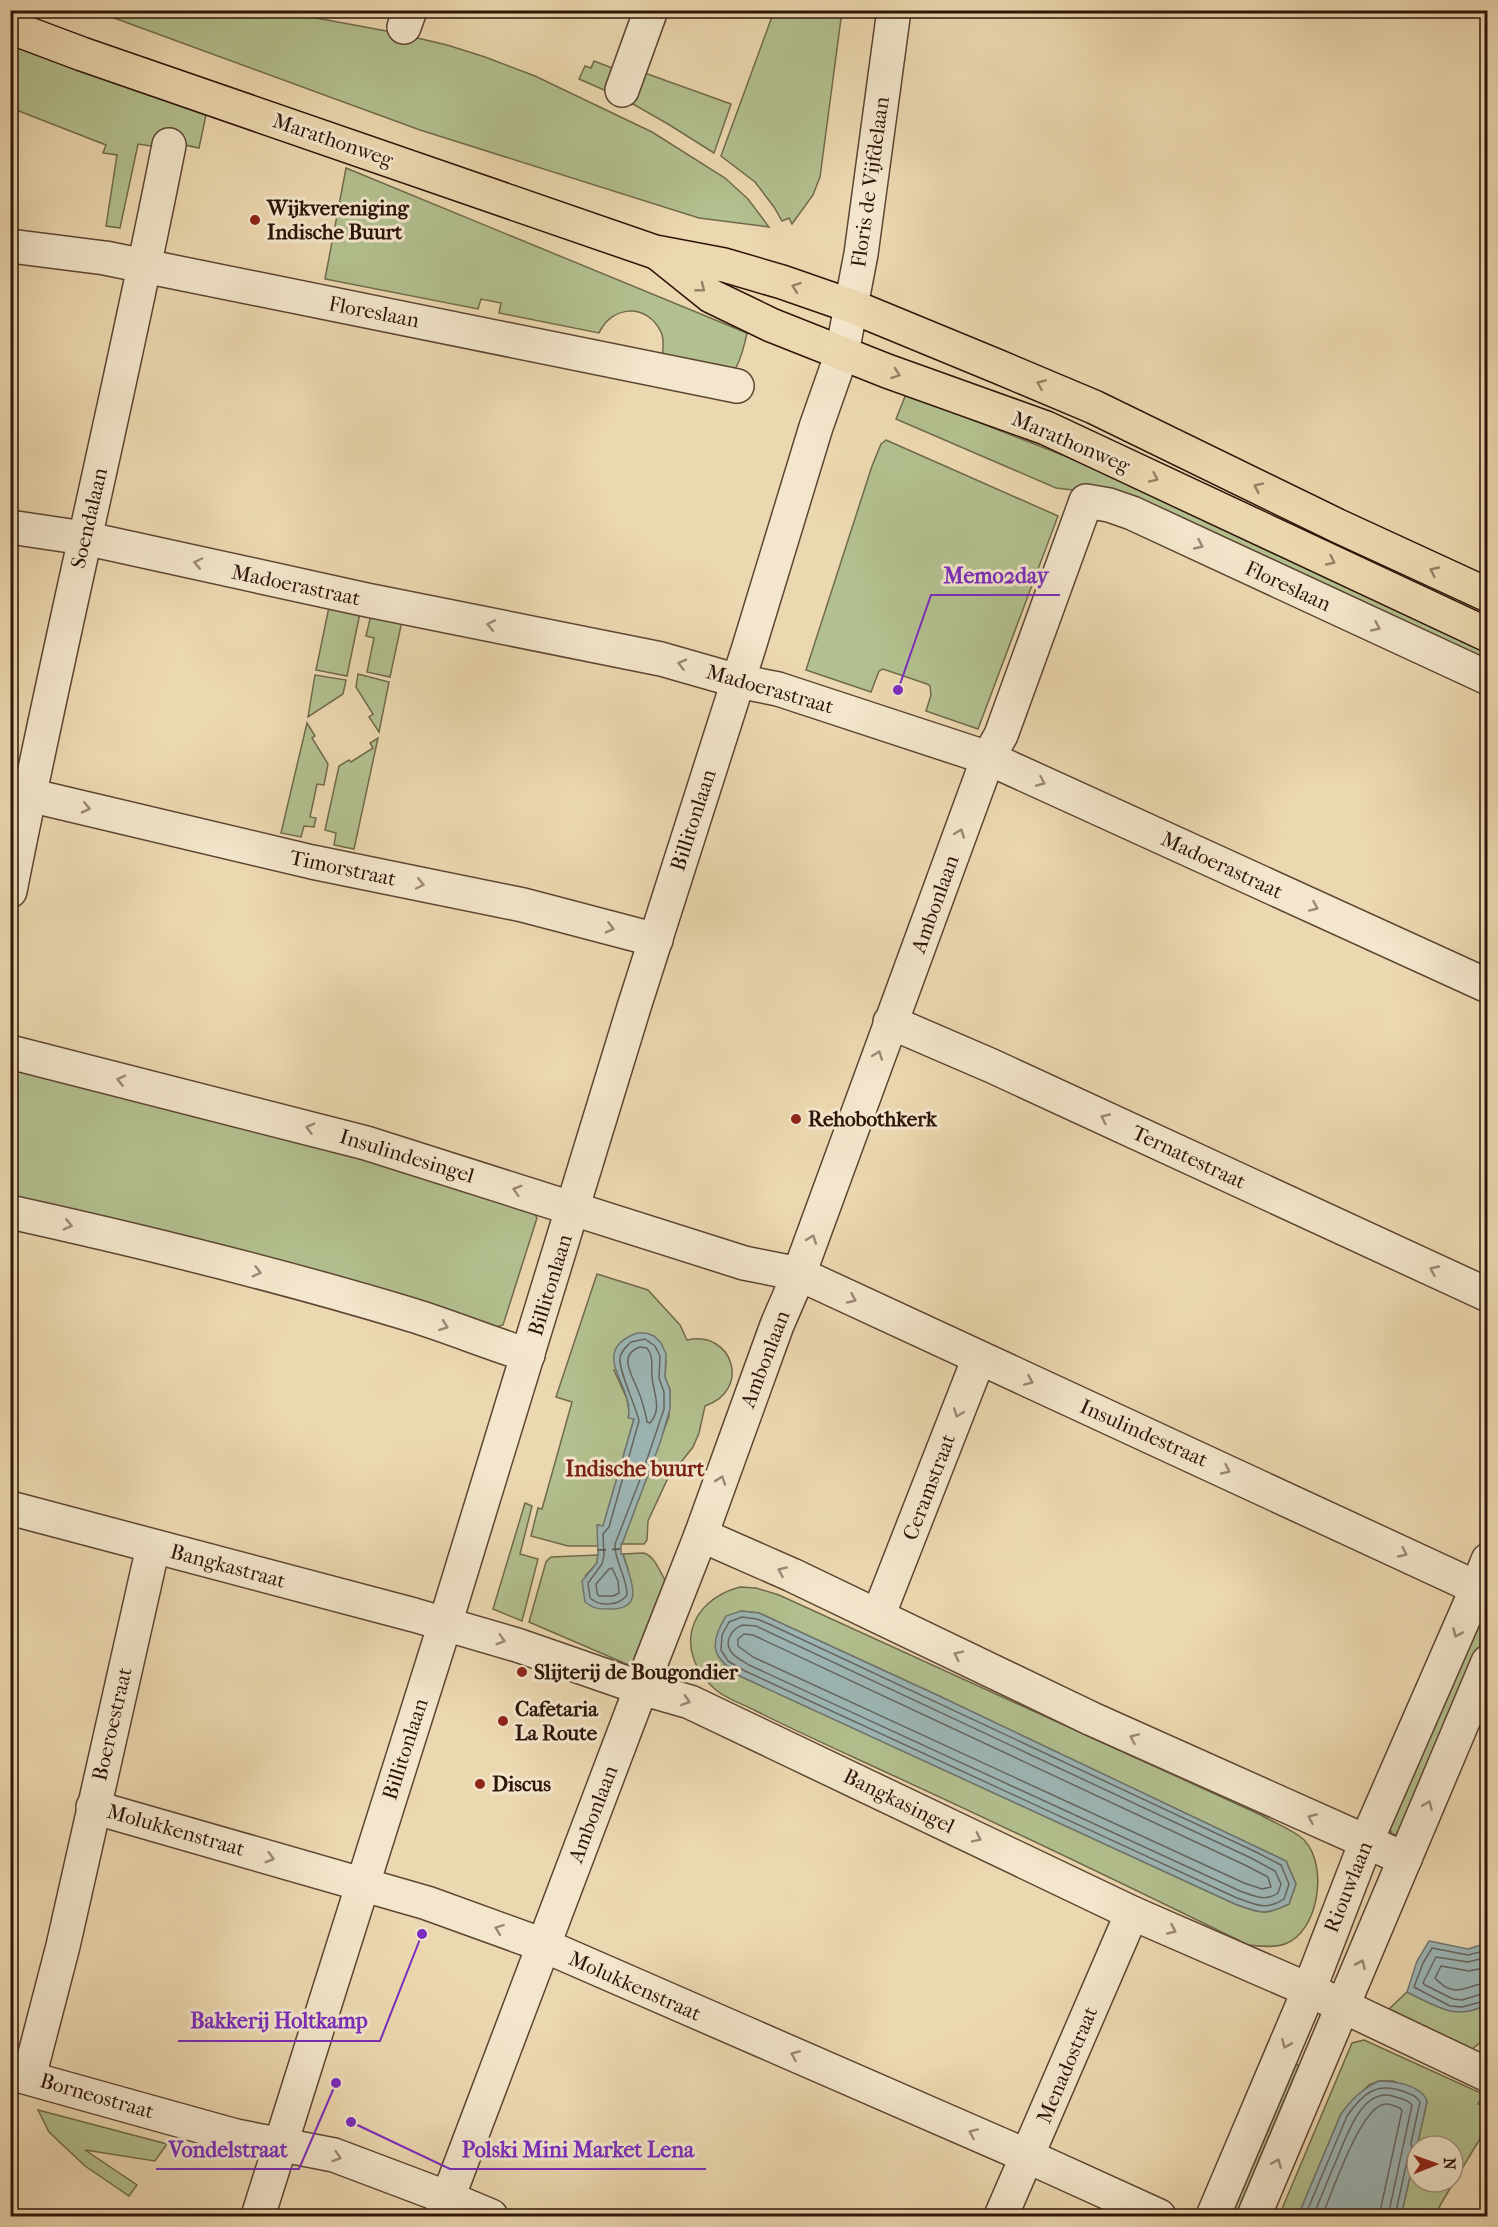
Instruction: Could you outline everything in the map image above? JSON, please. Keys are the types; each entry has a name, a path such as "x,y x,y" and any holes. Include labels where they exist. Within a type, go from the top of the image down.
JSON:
{"main road":[{"name":"Marathonweg","path":"10,27 655,252 724,265 851,306 1094,407 1336,525 1488,595"},
{"name":"Marathonweg","path":"655,252 711,296 771,325 1046,428 1488,635"}],"street":[{"path":"622,90 651,10"},
{"name":"Floris de Vijfdelaan","path":"842,353 861,254 894,10"},
{"name":"Soendalaan","path":"10,891 169,145"},
{"name":"Floreslaan","path":"10,246 105,258 737,386"},
{"name":"Billitonlaan","path":"258,2217 279,2144 445,1624 813,437 842,353"},
{"name":"Floreslaan","path":"1086,501 1109,505 1132,513 1488,678"},
{"name":"Ambonlaan","path":"445,2207 641,1688 702,1535 777,1325 799,1274 988,758 1001,735 1086,501"},
{"name":"Madoerastraat","path":"10,527 84,538 367,600 661,659 738,681 778,689 988,758 1488,986"},
{"name":"Timorstraat","path":"29,795 312,862 524,905 656,940"},
{"name":"Ternatestraat","path":"890,1022 982,1061 1488,1295"},
{"name":"Insulindesingel","path":"10,1052 366,1143 744,1263 799,1274"},
{"path":"10,1212 143,1242 326,1290 416,1316 528,1355"},
{"name":"Insulindestraat","path":"799,1274 1232,1473 1484,1580"},
{"name":"Ceramstraat","path":"878,1616 979,1358"},
{"name":"Bangkastraat","path":"10,1508 445,1624"},
{"path":"702,1535 878,1616 1092,1719 1405,1859"},
{"name":"Boeroestraat","path":"20,2075 63,1946 153,1547"},
{"name":"Riouwlaan","path":"1213,2217 1309,1990 1366,1842 1484,1580"},
{"name":"Bangkasingel","path":"445,1624 518,1645 641,1688 690,1702 1132,1913 1309,1990 1485,2071"},
{"name":"Riouwlaan","path":"1254,2217 1488,1662"},
{"name":"Molukkenstraat","path":"93,1807 427,1903 543,1945 1027,2156 1159,2217"},
{"name":"Menadostraat","path":"1001,2217 1132,1913"},
{"name":"Borneostraat","path":"20,2075 236,2136 334,2155 445,2207 491,2217"}],"green space":[{"path":"95,11 278,11 392,32 485,57 535,76 652,132 725,178 748,199 769,227 699,218 420,130"},
{"path":"774,11 842,11 820,177 813,195 792,224 789,218 782,221 755,182 721,156"},
{"path":"10,41 206,115 199,148 166,141 164,148 138,144 120,228 106,226 117,155 103,153 106,145 11,108"},
{"path":"594,61 620,71 611,93 579,79 585,66 591,68"},
{"path":"642,72 731,104 714,153 631,103"},
{"path":"346,168 747,333 737,366 735,369 663,355 661,332 655,323 639,312 630,311 612,317 599,333 499,313 501,303 481,299 478,309 325,279"},
{"path":"906,394 1088,465 1487,649 1487,668 1083,488 1073,490 1056,488 896,419"},
{"path":"886,440 1058,516 978,729 926,711 931,695 930,686 927,684 883,669 879,671 871,692 806,670 872,466 881,444"},
{"path":"329,607 360,613 347,676 316,670"},
{"path":"371,615 402,621 390,677 367,672 374,638 366,636"},
{"path":"358,674 389,682 379,732 369,717 373,714 356,687"},
{"path":"315,675 346,680 343,694 308,717"},
{"path":"307,723 315,736 312,738 328,764 324,785 317,784 310,817 316,818 314,827 304,826 301,837 281,833"},
{"path":"378,738 354,849 334,845 336,833 325,830 339,766 349,760 351,762 373,748 370,743"},
{"path":"10,1070 169,1103 359,1155 532,1209 537,1218 503,1325 492,1328 11,1198"},
{"path":"597,1274 648,1290 680,1325 687,1340 703,1339 716,1344 731,1364 732,1376 728,1388 719,1398 705,1406 699,1433 693,1447 667,1480 648,1521 647,1540 644,1544 622,1544 669,1416 670,1390 665,1377 666,1362 614,1370 627,1399 629,1412 634,1419 603,1527 598,1525 598,1546 568,1546 531,1536 538,1508 542,1509 572,1402 556,1397"},
{"path":"525,1503 532,1506 520,1554 538,1559 522,1621 493,1609"},
{"path":"644,1553 654,1561 665,1580 631,1666 529,1622 546,1562 551,1557 598,1555 597,1563 586,1575 628,1569 623,1554"},
{"path":"740,1587 756,1588 779,1595 1261,1815 1291,1831 1305,1841 1312,1852 1316,1866 1318,1882 1316,1897 1306,1926 1297,1937 1285,1944 1248,1945 725,1696 703,1676 694,1660 691,1645 692,1630 698,1616 708,1604 722,1594","holes":["741,1611 759,1613 1286,1861 1296,1884 1289,1904 1268,1912 1235,1904 742,1677 724,1665"]},
{"path":"1481,1617 1487,1617 1487,1643 1404,1837 1392,1834 1390,1829"},
{"path":"1407,1992 1437,2006 1456,2011 1476,2009 1487,2004 1487,2037 1472,2049 1389,2009"},
{"path":"1364,2040 1483,2094 1478,2104 1487,2108 1487,2127 1465,2164 1465,2134 1420,2134 1427,2102 1422,2094 1393,2081 1379,2081 1369,2085 1341,2114 1298,2216 1279,2216 1352,2043"},
{"path":"1291,2062 1304,2068 1244,2213 1232,2208"},
{"path":"38,2110 167,2144 155,2161 85,2150 137,2185 129,2196 85,2166 49,2132"},
{"path":"1406,2194 1447,2194 1439,2207 1445,2216 1401,2216"}],"water":[{"path":"637,1333 654,1336 661,1343 666,1354 665,1377 670,1390 670,1409 660,1443 621,1544 621,1554 623,1554 631,1580 633,1597 623,1607 600,1609 585,1602 582,1581 597,1563 597,1525 603,1526 634,1419 628,1418 629,1406 616,1371 615,1350 622,1341"},
{"path":"741,1611 759,1613 1286,1861 1296,1884 1289,1904 1262,1912 1235,1904 742,1677 719,1658 715,1644 716,1636 726,1616"},
{"path":"1429,1941 1468,1949 1487,1943 1487,2004 1466,2012 1456,2012 1437,2007 1407,1992 1417,1961"},
{"path":"1379,2081 1407,2085 1420,2092 1427,2102 1420,2134 1405,2134 1406,2194 1401,2216 1298,2216 1341,2114 1367,2087"}],"ferry route":[{"path":"598,1550 621,1549"}],"place":[{"name":"Wijkvereniging Indische Buurt","path":"255,220"},
{"name":"Memo2day","path":"898,690"},
{"name":"Rehobothkerk","path":"796,1119"},
{"name":"Slijterij de Bougondier","path":"522,1672"},
{"name":"Cafetaria La Route","path":"503,1721"},
{"name":"Discus","path":"480,1784"},
{"name":"Bakkerij Holtkamp","path":"422,1934"},
{"name":"Vondelstraat","path":"336,2083"},
{"name":"Polski Mini Market Lena","path":"351,2122"}],"district":[{"name":"Indische buurt","path":"635,1468"}]}
